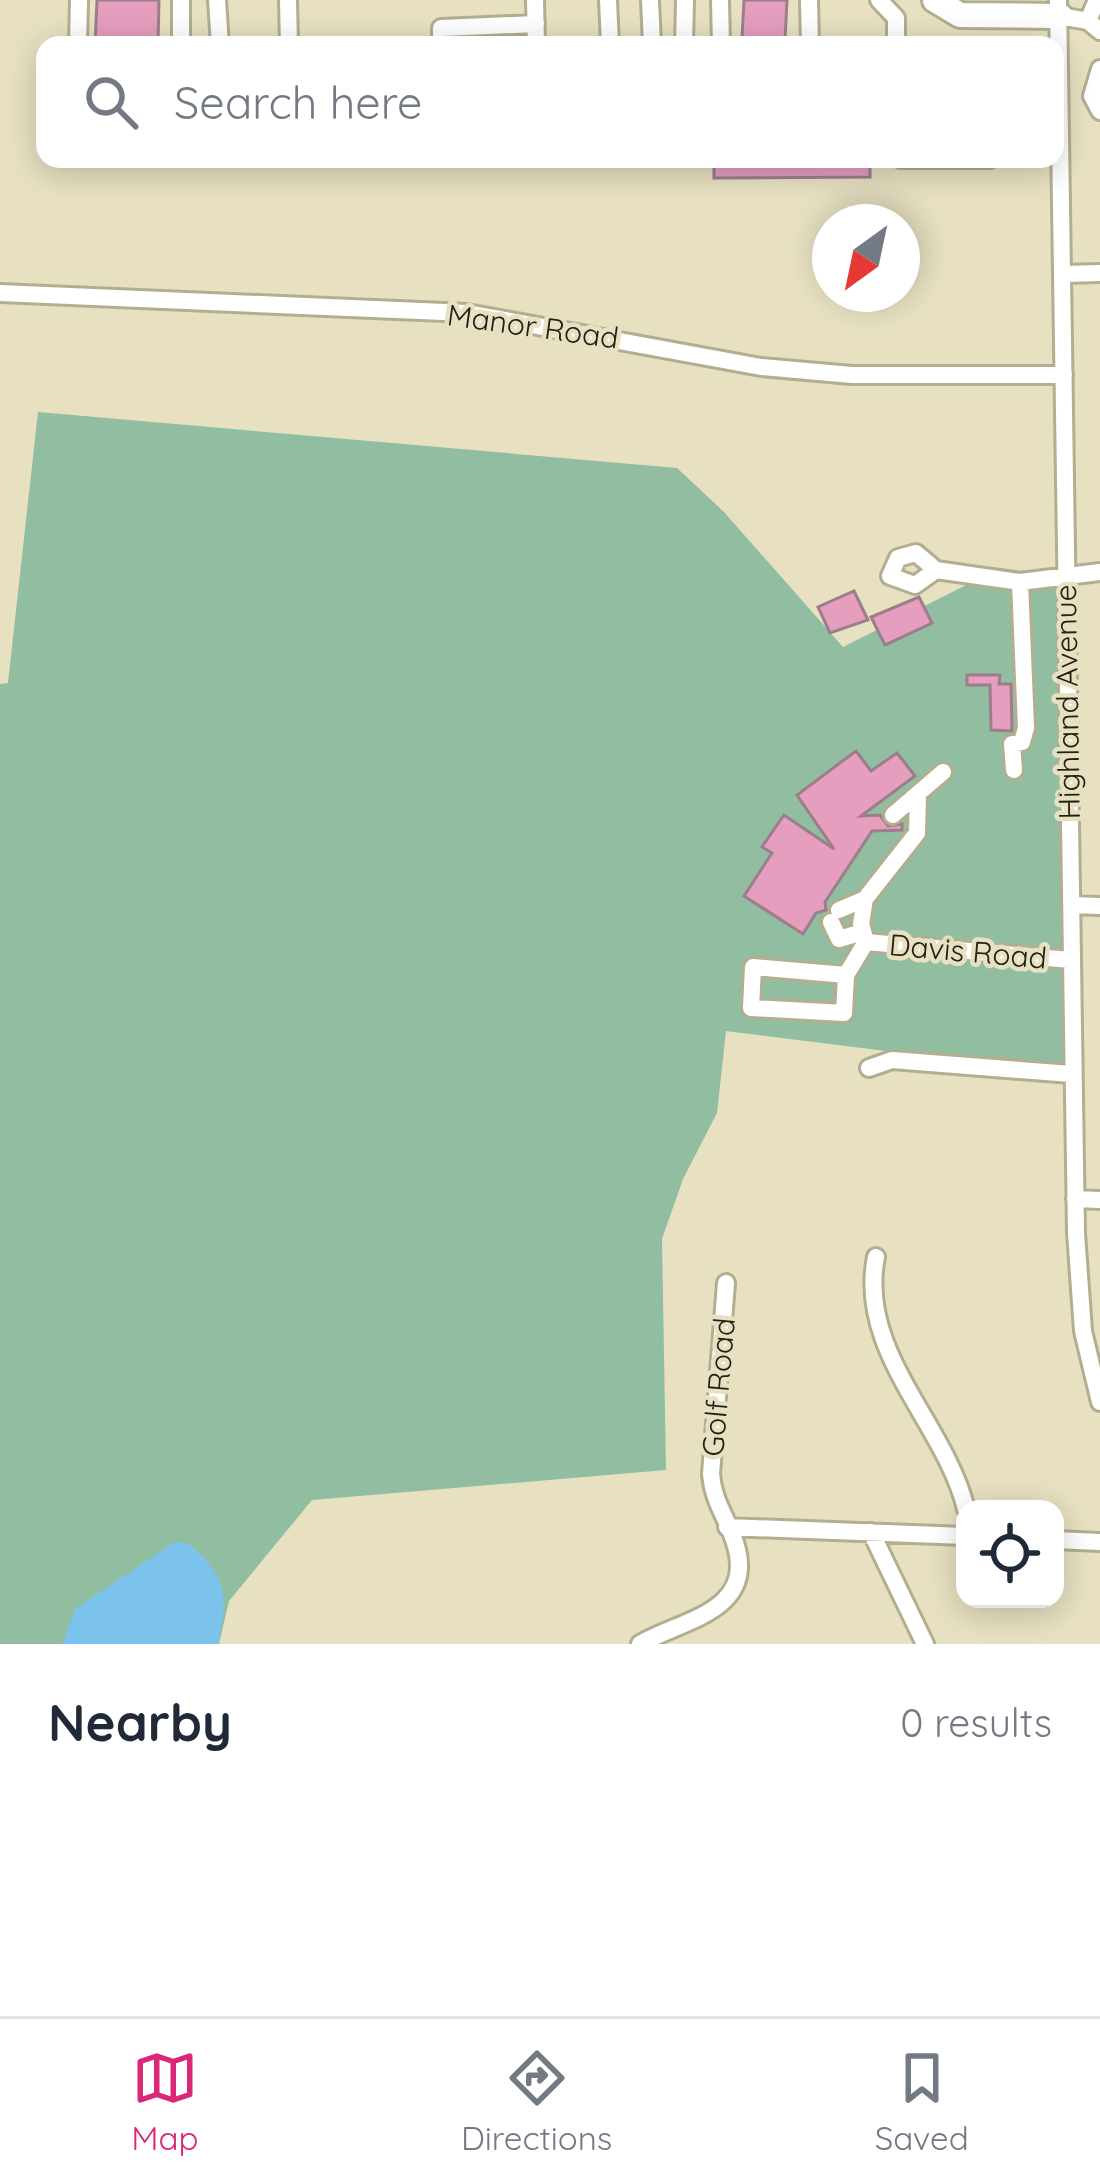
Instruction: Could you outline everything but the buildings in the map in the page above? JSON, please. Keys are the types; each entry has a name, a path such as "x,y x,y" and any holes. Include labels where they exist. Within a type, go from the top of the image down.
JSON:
{"highway":[{"path":"935,0 960,15 1059,8"}],"street":[{"path":"78,36 80,0"},
{"path":"181,0 181,36"},
{"path":"217,0 219,36"},
{"path":"288,0 290,36"},
{"path":"535,0 536,36"},
{"path":"608,0 610,36"},
{"path":"650,0 652,36"},
{"path":"684,36 685,0"},
{"path":"720,0 721,36"},
{"path":"809,0 810,36"},
{"path":"879,0 896,17 896,36"},
{"path":"1059,8 1094,26 1097,0"},
{"path":"441,36 441,28 536,24"},
{"path":"1064,100 1096,103 1100,68"},
{"name":"Highland Avenue","path":"1060,168 1075,1199 1083,1331 1100,1402"},
{"path":"1064,274 1100,273"},
{"name":"Manor Road","path":"0,293 467,313 761,367 852,375 1064,375"},
{"path":"937,570 1021,582 1100,572"},
{"path":"1014,770 1012,744 1022,742 1026,728 1021,582"},
{"path":"896,854 893,823 943,772"},
{"path":"847,975 753,967 752,1007 844,1013 847,975 865,937 865,899 917,833 918,796"},
{"name":"Davis Road","path":"865,899 835,916 832,933 841,940 865,937 1071,960"},
{"path":"1072,905 1100,907"},
{"path":"869,1068 895,1060 1071,1074"},
{"path":"1075,1199 1100,1200"},
{"path":"876,1257 874,1288 887,1350 949,1462 963,1500"},
{"name":"Golf Road","path":"640,1644 720,1607 734,1591 738,1558 714,1498 711,1474 726,1283"},
{"path":"727,1527 956,1536"},
{"path":"871,1532 925,1644"},
{"path":"1064,1540 1100,1542"}],"green space":[{"path":"38,412 677,468 724,512 843,647 1000,568 1065,577 1071,1074 726,1031 717,1113 683,1179 662,1239 666,1470 312,1500 229,1601 219,1644 0,1644 0,684 8,683"}],"water":[{"path":"175,1542 197,1551 217,1575 224,1606 218,1644 63,1644 75,1609"}]}
